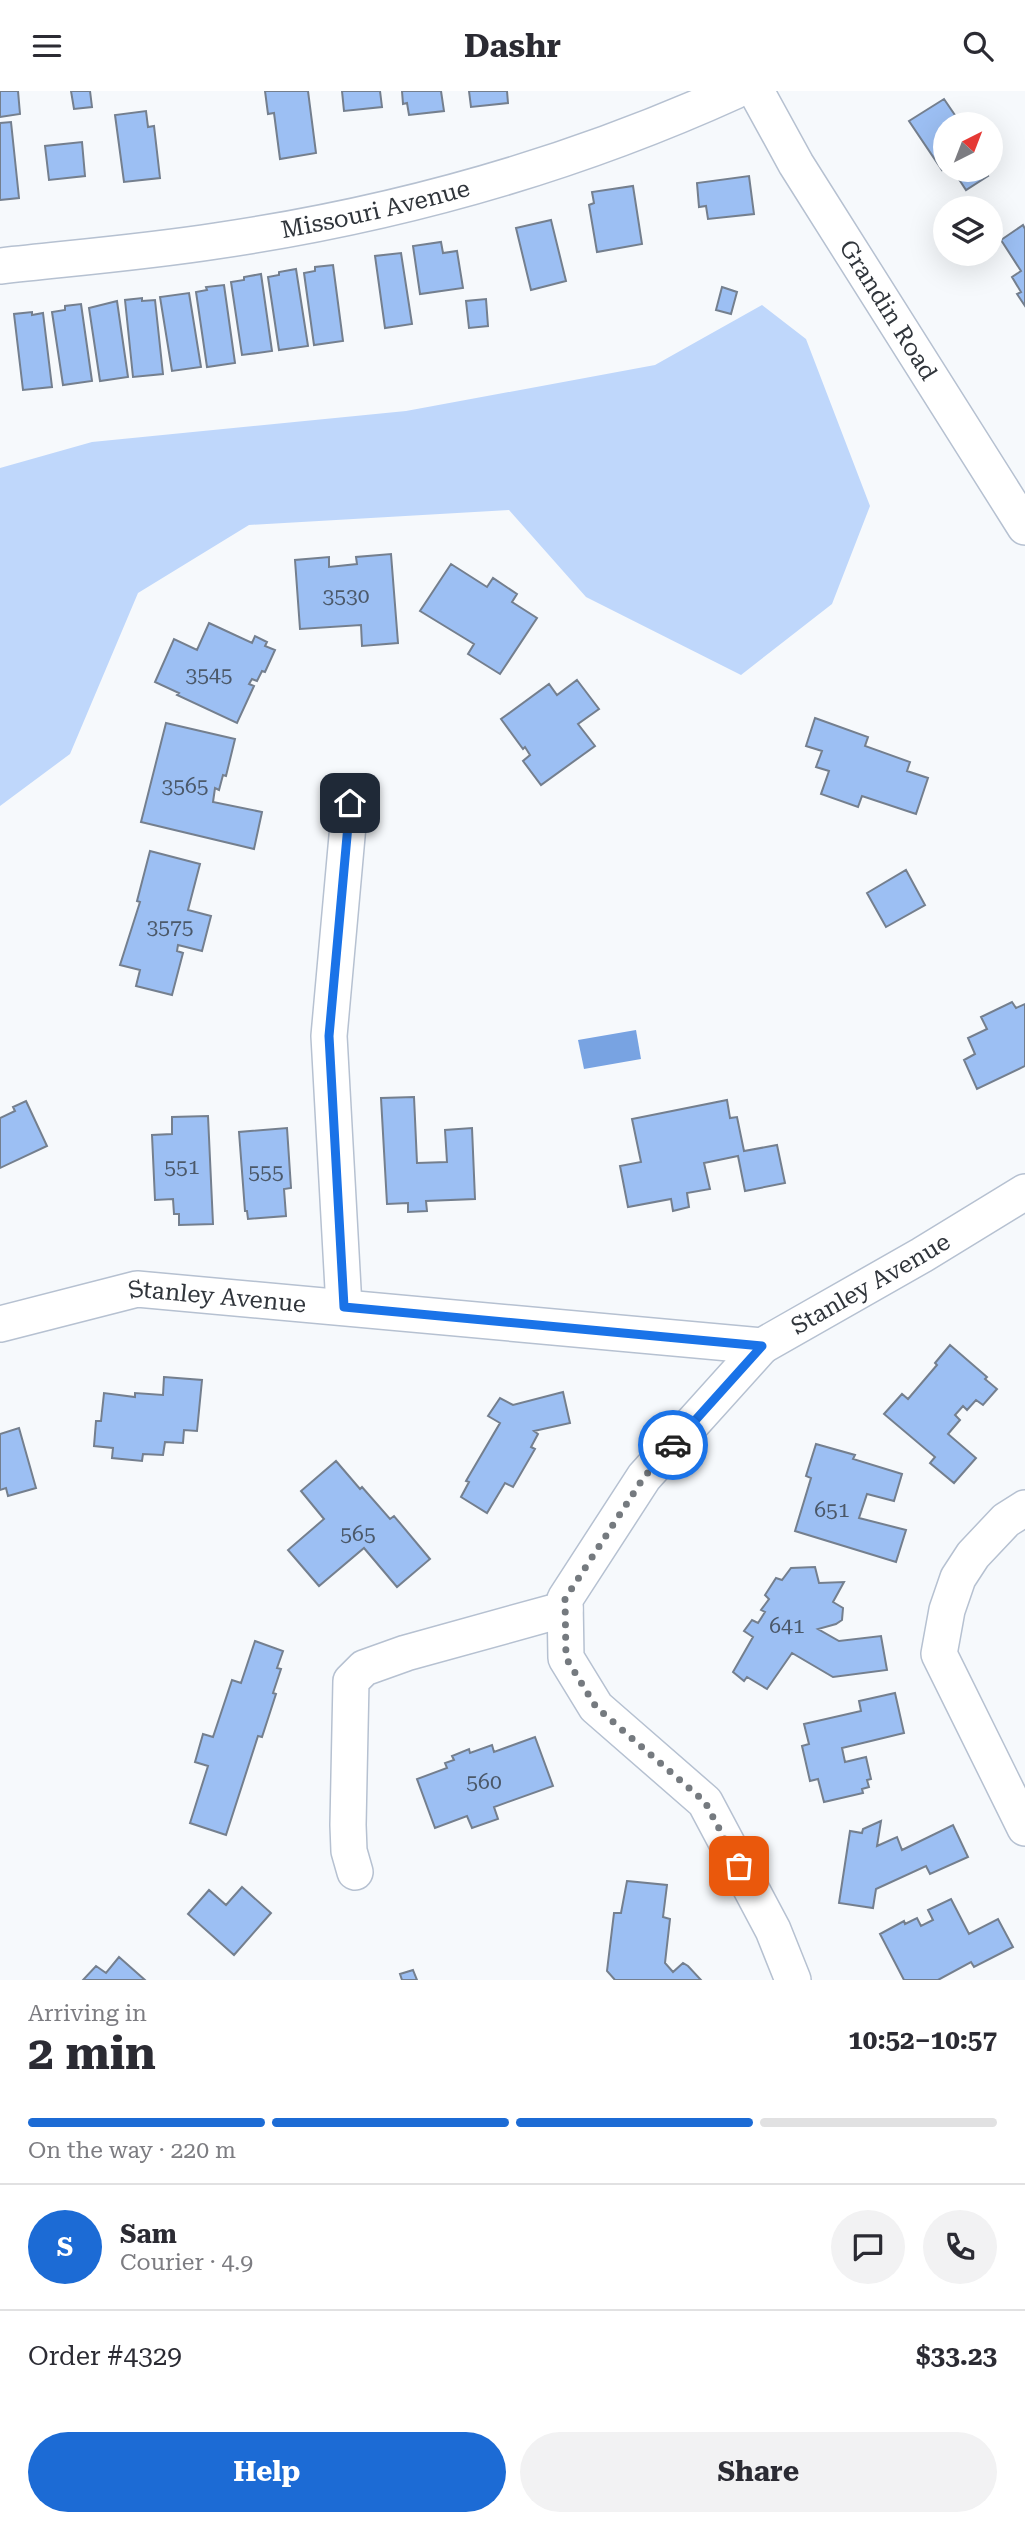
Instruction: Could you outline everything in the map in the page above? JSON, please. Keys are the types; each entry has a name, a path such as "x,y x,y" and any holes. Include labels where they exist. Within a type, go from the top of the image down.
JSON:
{"street":[{"name":"Missouri Avenue","path":"0,266 216,241 346,218 475,185 602,145 735,91"},
{"name":"Grandin Road","path":"756,91 796,164 1025,527"},
{"path":"344,1307 329,1036 350,803"},
{"name":"Stanley Avenue","path":"0,1324 137,1289 762,1346 922,1255 1025,1192"},
{"path":"762,1346 644,1477 565,1599 566,1658 596,1707 705,1802 773,1930 793,1980"},
{"path":"1025,1508 1006,1520 973,1555 958,1578 947,1610 939,1654 1025,1828"},
{"path":"355,1872 349,1851 348,1825 351,1681 364,1668 406,1653 565,1609"}],"shaded area":[{"path":"762,305 806,339 870,506 832,604 741,675 586,597 509,510 249,525 138,593 70,754 0,806 0,468 92,442 406,411 655,365"}],"water":[{"path":"636,1030 641,1059 584,1069 578,1040"}],"building":[{"path":"0,91 18,91 20,114 0,117"},
{"path":"71,91 90,91 92,107 74,109"},
{"path":"265,91 308,91 316,153 280,159 274,113 268,114"},
{"path":"342,91 380,91 382,107 344,111"},
{"path":"402,91 441,91 444,111 409,115 407,103 403,104"},
{"path":"469,91 507,91 508,103 471,107"},
{"path":"944,99 953,112 933,112 933,157 909,121"},
{"path":"146,111 148,127 154,126 160,178 124,182 115,115"},
{"path":"11,122 19,198 0,200 0,123"},
{"path":"82,142 85,176 49,180 45,146"},
{"path":"749,176 754,214 708,219 706,206 699,207 697,183"},
{"path":"961,182 979,182 966,190"},
{"path":"633,186 642,244 597,252 589,205 594,203 592,192"},
{"path":"551,220 566,281 531,290 516,228"},
{"path":"1023,225 1025,306 1017,294 1021,292 1012,277 1021,271 1003,243 1003,239"},
{"path":"441,242 443,253 457,251 463,288 420,294 413,246"},
{"path":"401,253 412,324 385,328 375,256"},
{"path":"333,265 343,341 314,345 304,273 315,271 315,267"},
{"path":"296,269 308,346 279,350 268,277"},
{"path":"261,274 272,351 242,355 231,282"},
{"path":"224,285 235,363 207,367 196,292 207,290 206,287"},
{"path":"722,287 737,292 731,314 716,310"},
{"path":"189,293 201,367 172,371 160,297"},
{"path":"142,298 142,301 155,300 163,374 133,377 125,300"},
{"path":"486,299 488,326 469,328 466,301"},
{"path":"117,301 128,377 100,381 89,308"},
{"path":"81,304 92,381 63,385 52,312 65,310 65,306"},
{"path":"32,312 32,315 43,313 52,387 23,390 14,314"},
{"path":"391,554 398,643 362,646 361,625 300,629 295,560 329,557 329,567 357,564 356,557"},
{"path":"451,564 487,587 493,578 517,594 512,602 537,618 500,674 468,654 474,644 420,611"},
{"path":"209,623 252,643 255,636 267,642 265,646 275,650 265,672 262,671 257,681 252,679 249,684 254,686 237,723 155,682 174,639 197,650"},
{"path":"577,680 599,709 578,724 595,746 541,785 523,761 530,755 501,719 549,684 557,695"},
{"path":"815,718 868,737 865,746 910,762 907,771 928,778 916,814 862,796 858,807 821,794 829,771 816,767 822,751 806,746"},
{"path":"166,723 235,739 226,776 223,775 219,790 215,788 213,802 262,812 254,849 141,822"},
{"path":"150,851 200,864 188,910 211,916 202,951 178,945 177,951 183,953 172,995 136,986 140,970 120,965 140,902 137,901"},
{"path":"906,870 925,905 886,927 867,893"},
{"path":"1012,1002 1016,1008 1025,1004 1025,1066 977,1089 964,1060 975,1054 968,1038 987,1029 981,1017"},
{"path":"414,1097 417,1163 447,1162 445,1130 472,1128 475,1199 426,1201 427,1211 408,1212 408,1203 387,1204 381,1098"},
{"path":"727,1100 730,1118 737,1117 744,1151 777,1145 785,1183 745,1191 738,1156 704,1163 710,1189 687,1193 689,1207 673,1211 671,1199 628,1207 620,1166 641,1162 632,1119"},
{"path":"26,1101 47,1146 0,1168 0,1118 15,1111 13,1107"},
{"path":"208,1116 213,1224 179,1225 179,1214 174,1214 173,1199 155,1200 152,1135 172,1134 172,1117"},
{"path":"287,1128 291,1188 284,1189 286,1216 248,1219 245,1211 239,1132"},
{"path":"950,1345 997,1389 983,1405 976,1400 967,1410 963,1406 955,1415 960,1420 948,1434 976,1458 954,1483 930,1463 935,1457 884,1414 902,1394 908,1399"},
{"path":"164,1377 202,1380 197,1431 184,1430 183,1443 165,1442 163,1455 143,1454 142,1461 112,1458 113,1448 94,1446 96,1421 101,1421 104,1393 135,1397 135,1393 163,1395"},
{"path":"563,1392 570,1423 534,1431 538,1434 531,1447 535,1449 513,1487 505,1483 487,1513 461,1497 469,1482 466,1481 500,1423 488,1416 500,1398 513,1405"},
{"path":"19,1428 36,1488 8,1496 6,1488 0,1490 0,1434"},
{"path":"816,1444 855,1455 853,1459 902,1474 894,1501 867,1494 859,1518 906,1530 896,1562 795,1531 811,1478 806,1476"},
{"path":"336,1461 390,1519 394,1516 430,1559 397,1587 364,1548 319,1586 288,1550 324,1519 301,1491"},
{"path":"815,1567 819,1583 844,1582 833,1602 843,1608 842,1620 818,1629 839,1641 881,1636 887,1670 833,1677 792,1653 767,1689 747,1677 744,1681 733,1672 753,1637 744,1631 752,1620 758,1623 765,1612 761,1610 769,1599 765,1595 776,1578 782,1580 791,1568"},
{"path":"255,1641 283,1651 277,1668 281,1669 262,1737 258,1736 226,1835 190,1823 208,1766 195,1762 203,1734 213,1737 232,1680 241,1683"},
{"path":"895,1693 904,1733 842,1748 845,1762 866,1757 871,1779 867,1780 869,1787 862,1789 863,1793 824,1802 818,1779 810,1781 802,1746 809,1744 804,1724 861,1711 859,1701"},
{"path":"535,1737 553,1786 494,1807 498,1819 472,1828 467,1816 435,1828 417,1779 447,1768 445,1763 454,1760 452,1756 469,1749 470,1753 492,1745 494,1752"},
{"path":"881,1821 877,1846 897,1837 902,1850 953,1825 968,1857 930,1874 926,1866 876,1889 873,1908 839,1903 850,1831 862,1833 863,1829"},
{"path":"627,1881 667,1885 663,1917 670,1919 665,1963 673,1972 683,1963 701,1980 615,1980 607,1971 614,1913 621,1913"},
{"path":"242,1887 271,1913 234,1955 188,1914 209,1890 226,1905"},
{"path":"951,1899 969,1934 998,1919 1013,1947 974,1967 971,1962 938,1980 904,1980 880,1934 904,1921 905,1924 917,1918 921,1926 933,1920 928,1910"},
{"path":"119,1957 145,1980 83,1980 96,1966 106,1973"},
{"path":"413,1970 417,1980 402,1980 400,1974"}],"way so far":[{"path":"673,1445 644,1477 565,1599 566,1658 596,1707 705,1802 739,1866"}],"route":[{"path":"350,803 329,1036 344,1307 762,1346 673,1445"}]}
